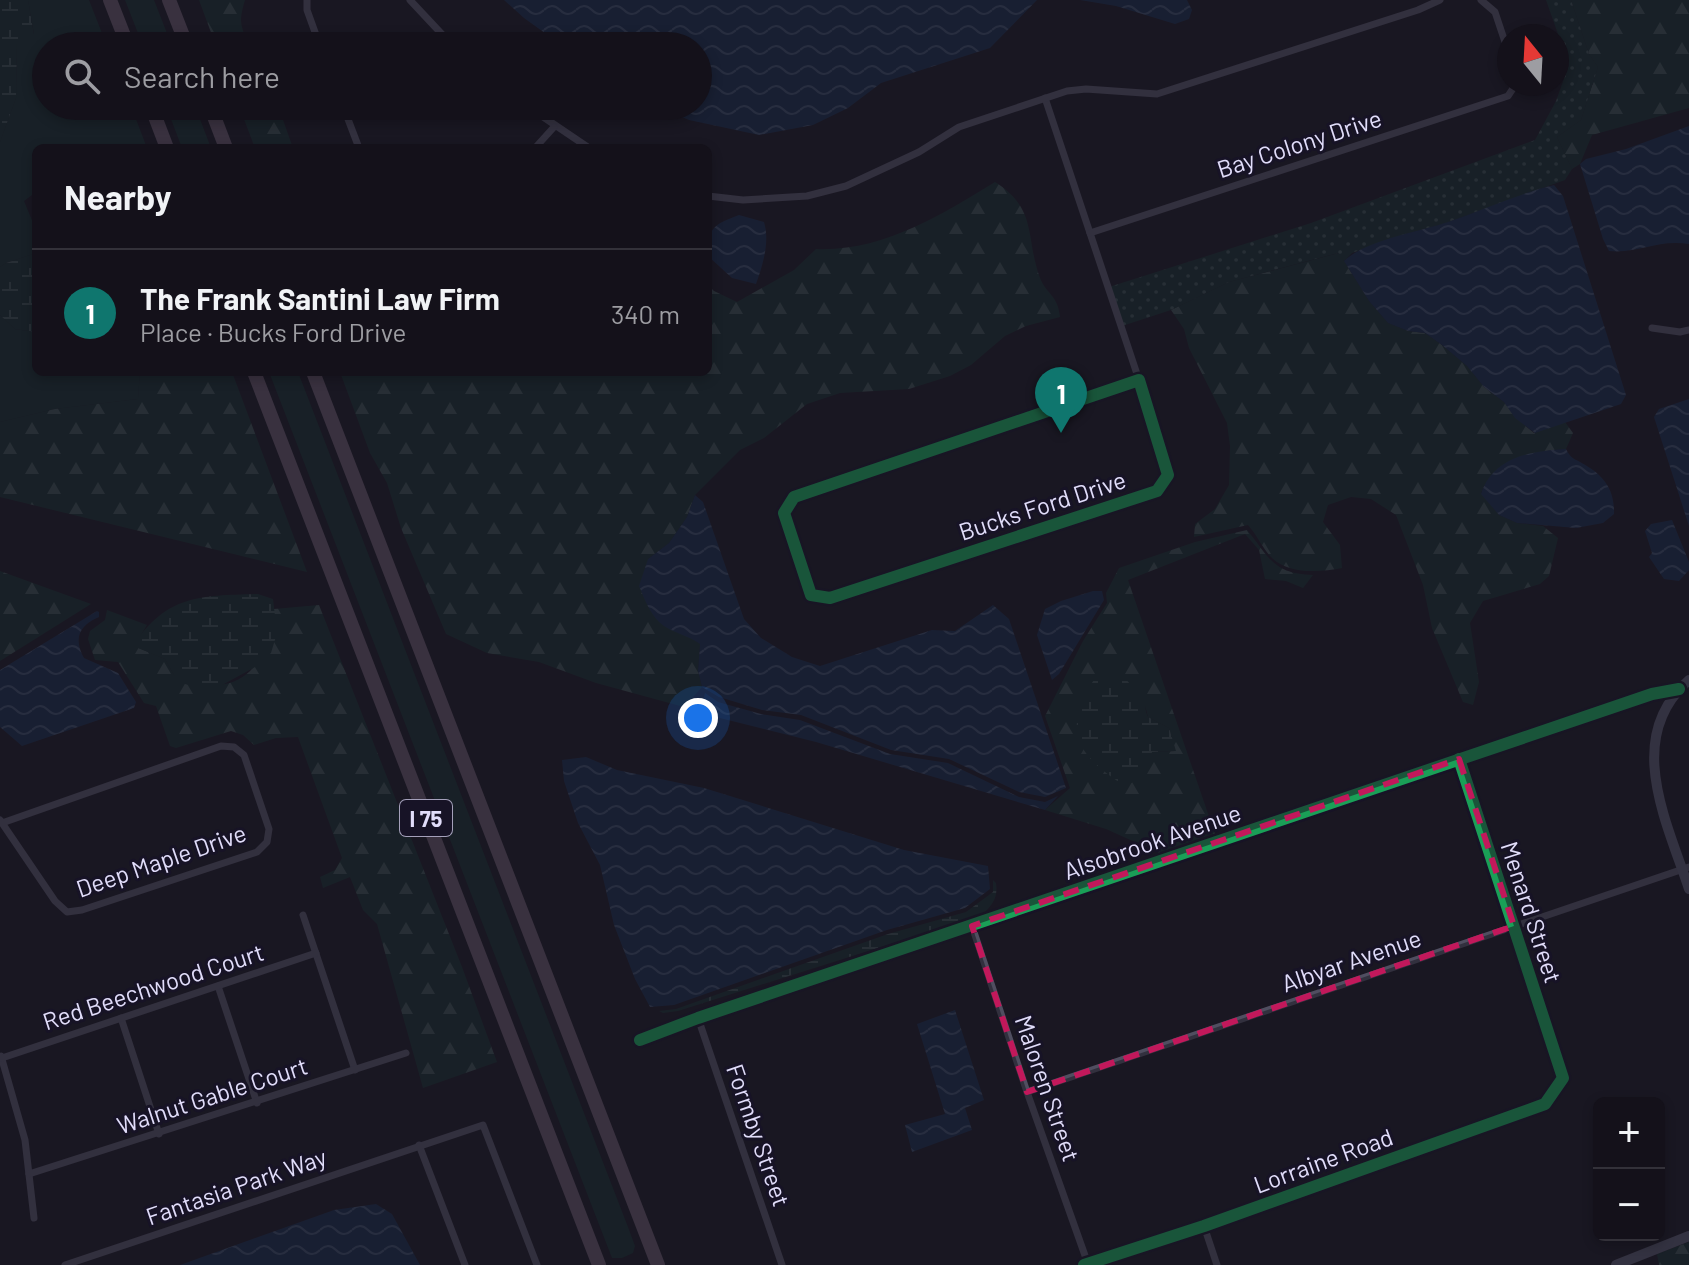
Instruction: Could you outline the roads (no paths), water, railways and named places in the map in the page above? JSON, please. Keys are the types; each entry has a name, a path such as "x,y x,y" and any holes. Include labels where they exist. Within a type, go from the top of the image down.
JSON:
{"highway":[{"path":"110,0 123,32"},
{"path":"169,0 182,32"},
{"path":"156,120 165,144"},
{"path":"215,120 224,144"},
{"name":"I 75","path":"256,376 599,1265"},
{"name":"I 75","path":"315,376 658,1265"}],"street":[{"path":"307,0 307,10 315,32"},
{"path":"410,0 440,32"},
{"path":"712,196 743,200 807,196 846,186 919,152 959,127 1067,91 1086,89 1157,94 1418,10 1440,0"},
{"path":"1481,0 1495,12 1499,24"},
{"name":"Bay Colony Drive","path":"1090,233 1508,96"},
{"name":"Bucks Ford Drive","path":"1045,98 1139,380 1168,475 1157,491 830,598 811,595 784,513 794,497 1139,380"},
{"path":"348,120 357,144"},
{"path":"545,120 582,144"},
{"path":"539,144 554,127"},
{"path":"1652,328 1680,332 1689,330"},
{"path":"1689,680 1679,689 1662,716 1653,744 1658,794 1686,868 1689,889"},
{"name":"Alsobrook Avenue","path":"640,1040 1459,759 1652,694 1679,689"},
{"name":"Deep Maple Drive","path":"221,746 234,747 244,755 269,829 267,842 257,852 82,910 67,912 55,901 1,822 221,746"},
{"name":"Menard Street","path":"1459,759 1563,1078"},
{"name":"Albyar Avenue","path":"1027,1092 1686,868"},
{"path":"303,915 355,1070"},
{"name":"Maloren Street","path":"972,926 1086,1264"},
{"name":"Red Beechwood Court","path":"1,1056 316,953"},
{"path":"218,986 257,1103"},
{"path":"121,1018 159,1134"},
{"name":"Formby Street","path":"698,1018 782,1265"},
{"name":"Walnut Gable Court","path":"29,1174 406,1053"},
{"path":"1,1056 25,1140 34,1218"},
{"name":"Lorraine Road","path":"1086,1264 1204,1226 1545,1104 1563,1078"},
{"name":"Fantasia Park Way","path":"65,1265 483,1125 537,1265"},
{"path":"419,1145 465,1265"},
{"path":"1204,1226 1217,1265"},
{"path":"1616,1265 1689,1236"}],"water":[{"path":"504,0 1037,0 990,48 881,83 848,108 813,125 759,135 689,120 712,120 712,32 544,32"},
{"path":"1080,0 1187,0 1192,10 1189,19 1175,24 1116,6"},
{"path":"1689,126 1689,244 1667,243 1609,251 1580,164 1586,159 1626,149"},
{"path":"1554,185 1563,196 1626,395 1621,404 1535,433 1515,418 1504,402 1484,387 1467,366 1442,345 1425,333 1408,331 1388,323 1369,301 1344,261 1379,242"},
{"path":"739,215 764,222 766,245 756,284 732,278 712,260 712,231"},
{"path":"1689,399 1689,526 1654,417 1659,409"},
{"path":"1566,449 1572,457 1601,477 1610,490 1614,514 1603,523 1576,528 1517,523 1499,515 1481,494 1494,472 1515,458"},
{"path":"695,495 703,502 744,619 761,638 792,657 820,666 932,630 955,631 993,605 1009,619 1066,788 1045,797 1019,792 949,759 891,750 801,715 762,710 719,697 702,687 698,671 700,644 659,622 639,586 648,559 669,543 687,517"},
{"path":"1672,520 1689,562 1689,570 1679,581 1664,579 1649,557 1652,553 1645,531 1651,524"},
{"path":"1093,591 1102,591 1104,600 1059,674 1052,680 1037,635 1045,609"},
{"path":"97,611 99,617 86,625 80,634 81,651 84,658 118,673 136,702 134,708 22,746 0,727 0,670"},
{"path":"705,693 718,702 761,714 800,720 890,754 948,763 1019,797 1045,802 1058,796 1045,810 816,742 700,713"},
{"path":"586,757 617,770 704,788 904,850 988,866 990,889 965,908 887,930 674,1005 650,1007 635,979 614,925 600,865 578,823 564,781 562,760"},
{"path":"955,1010 984,1100 965,1108 972,1130 912,1152 905,1125 945,1114 917,1024"},
{"path":"376,1204 392,1214 420,1265 180,1265 334,1210"}],"place":[{"name":"The Frank Santini Law Firm","path":"1061,433"}]}
